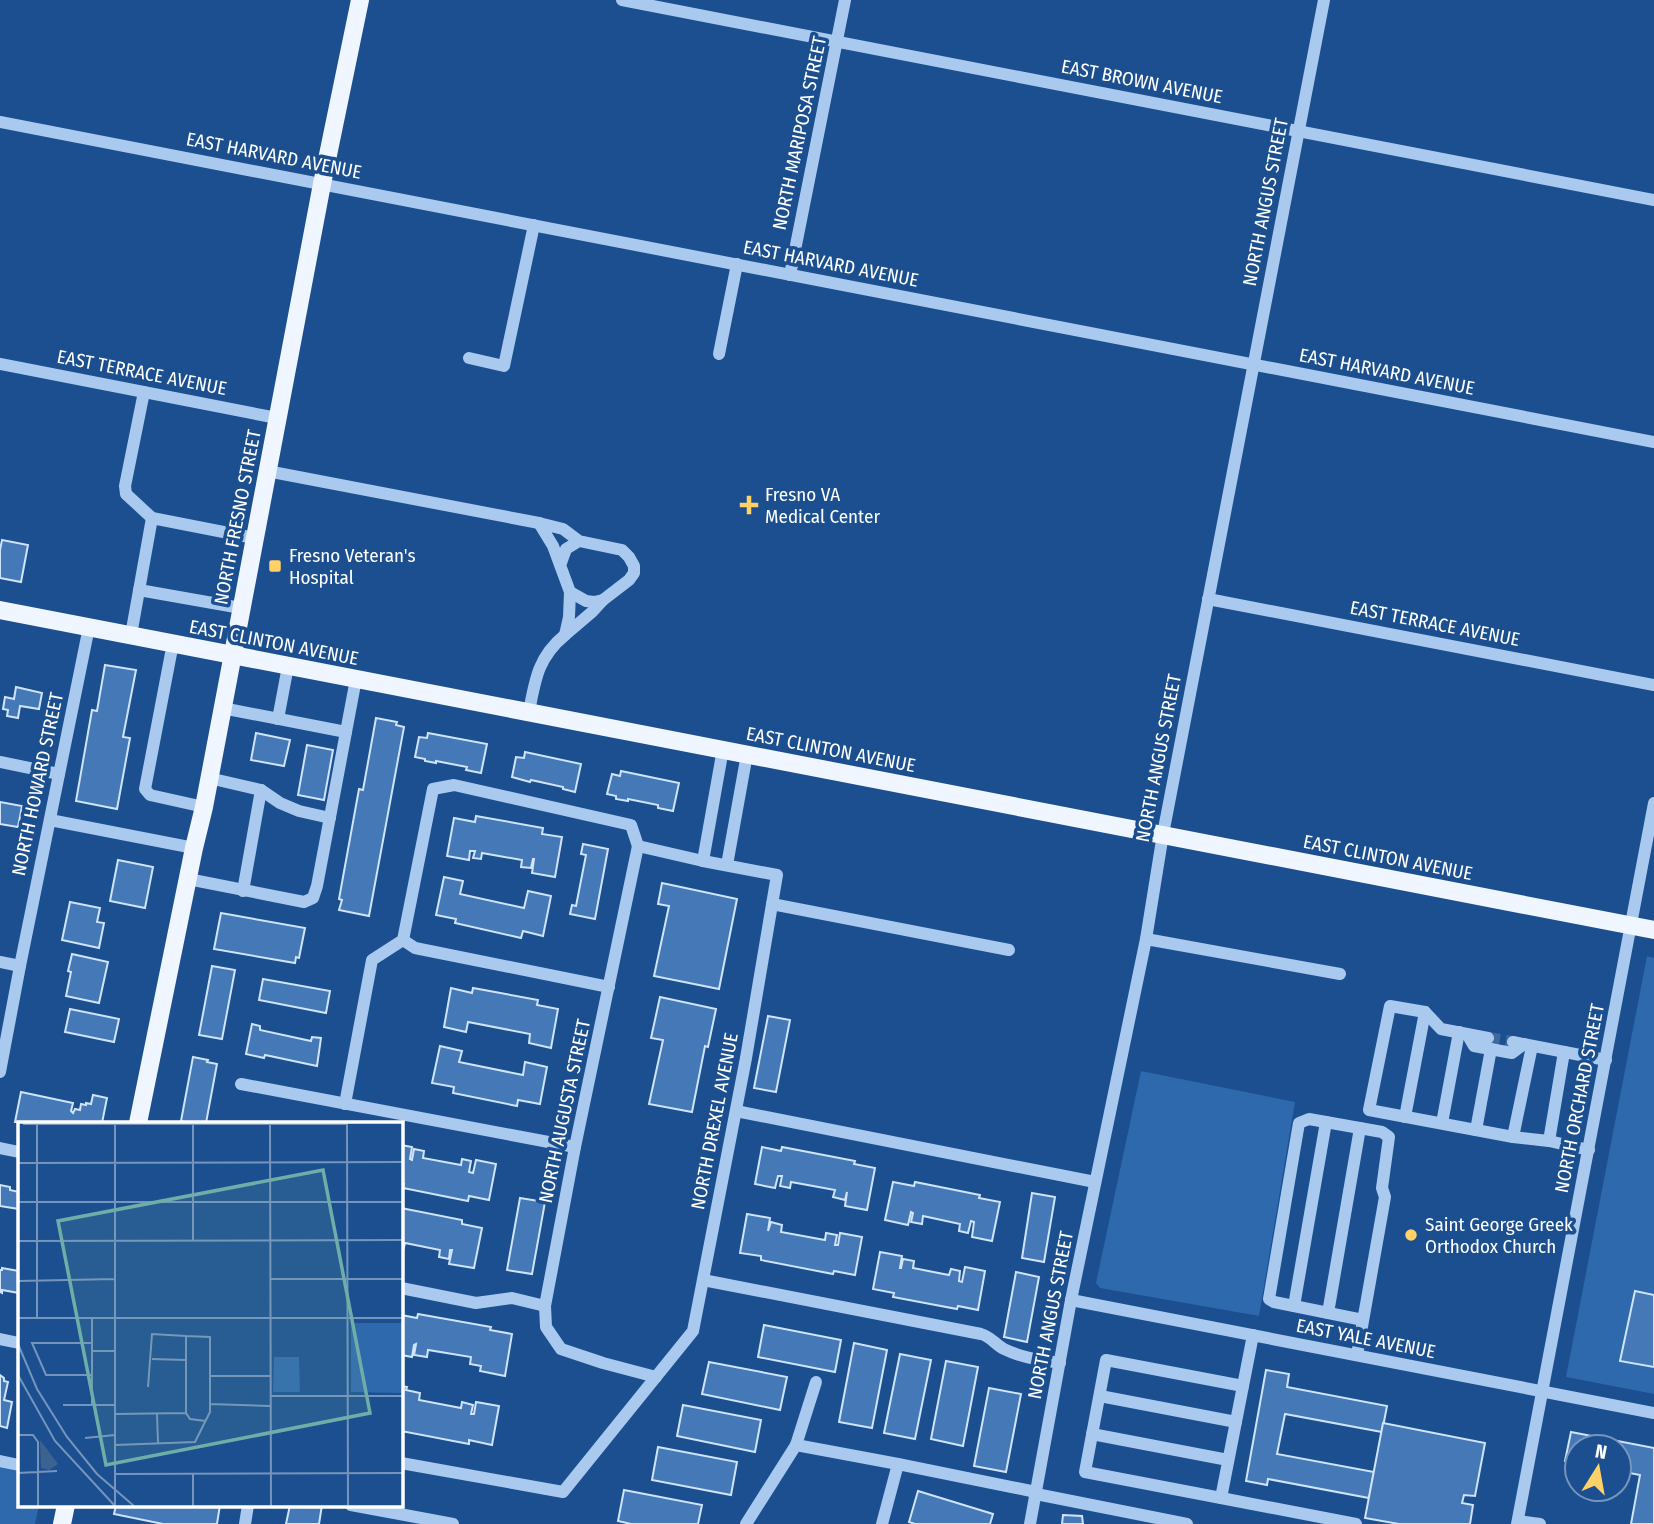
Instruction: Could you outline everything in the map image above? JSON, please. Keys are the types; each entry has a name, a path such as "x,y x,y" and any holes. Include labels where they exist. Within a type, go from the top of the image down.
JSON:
{"main road":[{"name":"NORTH FRESNO STREET","path":"138,1122 204,807 322,184 360,0"},
{"name":"EAST CLINTON AVENUE","path":"0,610 1654,930"},
{"path":"62,1524 66,1506"}],"street":[{"name":"EAST BROWN AVENUE","path":"622,0 1654,200"},
{"name":"NORTH MARIPOSA STREET","path":"790,275 845,0"},
{"name":"NORTH ANGUS STREET","path":"1030,1524 1071,1300 1146,939 1163,834 1324,0"},
{"name":"EAST HARVARD AVENUE","path":"0,122 1654,442"},
{"path":"469,358 504,366 534,225"},
{"path":"719,354 737,264"},
{"name":"EAST TERRACE AVENUE","path":"0,364 277,418"},
{"path":"144,392 125,486 126,494 152,518 254,538"},
{"path":"267,471 563,528 579,541 622,550 634,566 634,573 549,650 536,678 529,712"},
{"path":"131,635 152,518"},
{"path":"539,523 561,563 570,592 565,635"},
{"path":"561,563 566,549 579,541"},
{"path":"139,590 241,608"},
{"path":"570,592 586,601 603,600"},
{"name":"EAST TERRACE AVENUE","path":"1208,599 1654,685"},
{"name":"NORTH HOWARD STREET","path":"0,1072 89,627"},
{"path":"173,643 145,789 150,795 204,807"},
{"path":"278,719 288,666"},
{"path":"188,879 304,902 313,898 356,679"},
{"path":"222,709 346,732"},
{"path":"703,861 723,749"},
{"path":"345,1104 372,960 403,940 433,789 454,785 631,825 638,846 727,865 747,754"},
{"path":"0,762 58,774"},
{"path":"209,778 261,790 289,807 330,818"},
{"path":"243,891 261,790"},
{"name":"NORTH ORCHARD STREET","path":"1518,1522 1654,803"},
{"path":"50,820 194,848"},
{"name":"NORTH AUGUSTA STREET","path":"545,1306 575,1147 638,846"},
{"name":"NORTH DREXEL AVENUE","path":"402,1463 563,1492 693,1331 736,1111 777,875 727,865"},
{"path":"772,904 1009,950"},
{"path":"1146,939 1340,974"},
{"path":"403,940 415,948 609,987"},
{"path":"0,962 20,965"},
{"path":"1523,1044 1511,1054 1490,1043 1474,1046 1463,1033 1441,1029 1425,1012 1390,1006 1369,1110 1589,1150"},
{"path":"1405,1117 1425,1012"},
{"path":"1442,1123 1463,1033"},
{"path":"1476,1130 1490,1043"},
{"path":"1523,1044 1606,1060"},
{"path":"1513,1137 1523,1044"},
{"path":"1549,1142 1563,1052"},
{"path":"241,1084 575,1147"},
{"path":"736,1111 1096,1182"},
{"path":"1357,1355 1385,1197 1382,1188 1389,1137 1382,1132 1309,1119 1299,1123 1269,1299 1363,1320"},
{"path":"1294,1306 1326,1122"},
{"path":"1328,1313 1360,1128"},
{"path":"0,1148 18,1152"},
{"path":"703,1280 987,1335 998,1346 1021,1357 1060,1363"},
{"path":"402,1287 476,1303 512,1298 545,1306 546,1327 561,1349 656,1377"},
{"name":"EAST YALE AVENUE","path":"1071,1300 1654,1413"},
{"path":"1221,1498 1252,1335"},
{"path":"0,1339 18,1343"},
{"path":"1243,1386 1106,1360 1085,1472 1356,1524"},
{"path":"746,1524 796,1446 816,1382"},
{"path":"1100,1396 1236,1422"},
{"path":"1092,1434 1228,1460"},
{"path":"796,1446 898,1464 1187,1524"},
{"path":"0,1461 18,1465"},
{"path":"882,1524 898,1464"},
{"path":"245,1524 248,1506"},
{"path":"356,1506 453,1524"},
{"path":"1518,1522 1540,1524"}],"shaded area":[{"path":"1647,956 1654,958 1654,1394 1566,1377"},
{"path":"1141,1071 1295,1102 1259,1316 1100,1288 1096,1283"},
{"path":"0,1466 18,1470 18,1506 39,1506 35,1524 0,1524"}],"building":[{"path":"2,540 28,545 21,582 0,578"},
{"path":"105,665 136,670 123,737 130,738 117,809 76,801 92,710 97,711"},
{"path":"16,687 42,693 39,709 20,706 18,718 7,716 8,710 3,709 5,697 14,699"},
{"path":"376,718 397,722 396,725 404,727 369,916 339,910 342,900 339,899 359,789 363,790"},
{"path":"256,733 290,740 284,766 251,760"},
{"path":"428,733 487,744 481,773 466,770 467,767 415,757 419,737 427,738"},
{"path":"307,745 333,750 324,800 298,795"},
{"path":"525,752 581,764 575,792 512,777 516,757 524,758"},
{"path":"621,771 679,783 673,811 658,808 658,805 616,799 616,796 607,794 612,774 620,776"},
{"path":"0,802 22,806 18,827 0,824"},
{"path":"476,816 543,828 542,834 562,837 555,877 532,873 534,859 531,868 521,867 522,860 482,853 481,859 473,858 475,851 470,851 469,860 447,856 454,818 475,822"},
{"path":"583,844 608,849 595,919 570,914 572,905 576,906 586,855 581,854"},
{"path":"118,860 153,867 145,908 110,901"},
{"path":"444,877 463,881 460,894 524,908 528,891 551,896 543,936 523,931 521,938 455,923 456,919 436,915"},
{"path":"662,883 737,899 719,989 654,976 669,906 658,904"},
{"path":"70,902 100,908 97,922 104,923 99,948 62,940"},
{"path":"221,913 305,928 299,958 296,957 295,963 214,949"},
{"path":"72,954 108,962 99,1003 66,996"},
{"path":"212,966 235,970 222,1039 199,1035"},
{"path":"263,979 330,991 326,1013 259,1000"},
{"path":"451,988 472,993 473,988 538,1000 537,1005 558,1009 551,1048 529,1043 530,1034 468,1022 466,1032 444,1027"},
{"path":"660,997 716,1009 708,1047 705,1046 692,1112 649,1104 663,1040 651,1038"},
{"path":"70,1009 119,1019 114,1042 65,1032"},
{"path":"768,1016 790,1020 776,1092 754,1088"},
{"path":"252,1024 260,1026 260,1030 311,1041 312,1037 321,1038 317,1066 265,1055 264,1058 246,1054"},
{"path":"440,1046 462,1051 459,1062 523,1075 525,1062 547,1067 540,1104 518,1100 517,1106 453,1093 454,1087 432,1083"},
{"path":"193,1057 217,1064 206,1122 181,1121"},
{"path":"21,1092 73,1103 73,1113 75,1109 80,1110 81,1104 91,1104 93,1095 107,1098 102,1122 15,1122"},
{"path":"402,1145 412,1147 412,1160 414,1149 424,1151 423,1158 461,1165 462,1159 471,1161 469,1172 473,1173 476,1160 496,1164 489,1200 469,1196 468,1201 403,1188"},
{"path":"762,1147 781,1151 782,1147 855,1161 854,1164 875,1168 867,1210 845,1206 847,1192 845,1200 833,1197 835,1190 791,1182 790,1188 780,1186 782,1176 778,1176 775,1188 755,1184"},
{"path":"893,1182 914,1186 915,1182 980,1195 979,1198 1000,1202 992,1241 972,1237 974,1222 971,1221 968,1233 959,1231 960,1224 923,1216 922,1224 911,1222 911,1212 908,1225 885,1220"},
{"path":"0,1185 18,1192 18,1209 0,1206"},
{"path":"1032,1193 1055,1197 1044,1262 1022,1258"},
{"path":"520,1198 545,1202 532,1274 507,1270"},
{"path":"402,1208 462,1220 462,1224 482,1228 474,1268 449,1264 452,1250 449,1259 439,1257 440,1250 405,1243 403,1251"},
{"path":"747,1214 770,1218 768,1231 771,1222 782,1225 781,1232 825,1240 826,1233 837,1235 835,1245 838,1245 840,1233 862,1237 855,1275 834,1271 833,1274 761,1260 761,1256 740,1253"},
{"path":"880,1252 902,1256 900,1268 903,1259 914,1261 913,1268 949,1275 951,1269 960,1271 959,1281 962,1282 965,1267 985,1271 978,1310 958,1306 957,1309 893,1297 894,1293 873,1289"},
{"path":"2,1270 18,1271 18,1293 0,1292"},
{"path":"1016,1272 1039,1277 1027,1342 1004,1337"},
{"path":"1635,1291 1654,1295 1654,1367 1620,1361"},
{"path":"418,1314 491,1327 490,1330 512,1334 505,1376 480,1371 481,1366 470,1364 471,1357 428,1350 427,1357 414,1355 416,1344 412,1357 402,1355 402,1315 417,1318"},
{"path":"764,1325 841,1340 835,1372 758,1357"},
{"path":"854,1343 887,1350 872,1428 839,1422"},
{"path":"900,1354 931,1360 915,1439 884,1433"},
{"path":"946,1361 978,1367 963,1446 931,1439"},
{"path":"709,1362 787,1377 780,1410 702,1394"},
{"path":"1266,1370 1289,1374 1287,1387 1387,1406 1382,1432 1285,1414 1277,1454 1374,1472 1369,1498 1268,1479 1267,1485 1246,1481"},
{"path":"0,1375 8,1382 4,1400 12,1402 7,1428 0,1426"},
{"path":"402,1386 407,1387 406,1390 420,1393 419,1400 461,1408 462,1402 473,1405 471,1414 474,1414 476,1402 499,1406 492,1445 469,1440 469,1444 402,1431"},
{"path":"989,1388 1021,1394 1006,1472 974,1466"},
{"path":"683,1405 761,1420 755,1452 677,1436"},
{"path":"1383,1423 1485,1443 1475,1496 1464,1495 1462,1503 1473,1505 1470,1524 1399,1524 1365,1518"},
{"path":"1633,1444 1654,1448 1654,1524 1631,1524 1640,1475 1633,1474"},
{"path":"658,1447 737,1462 731,1495 652,1480"},
{"path":"624,1490 702,1505 698,1524 631,1524 618,1521"},
{"path":"918,1491 993,1514 990,1524 909,1522"},
{"path":"116,1506 220,1506 217,1524 163,1524 114,1514"},
{"path":"290,1506 322,1506 319,1524 286,1524"},
{"path":"1063,1515 1082,1516 1083,1524 1062,1524"}],"tunnel":[{"path":"1488,1038 1513,1042"}],"place":[{"name":"Fresno VA Medical Center","path":"749,505"},
{"name":"Fresno Veteran's Hospital","path":"275,566"},
{"name":"Saint George Greek Orthodox Church","path":"1411,1235"}]}
